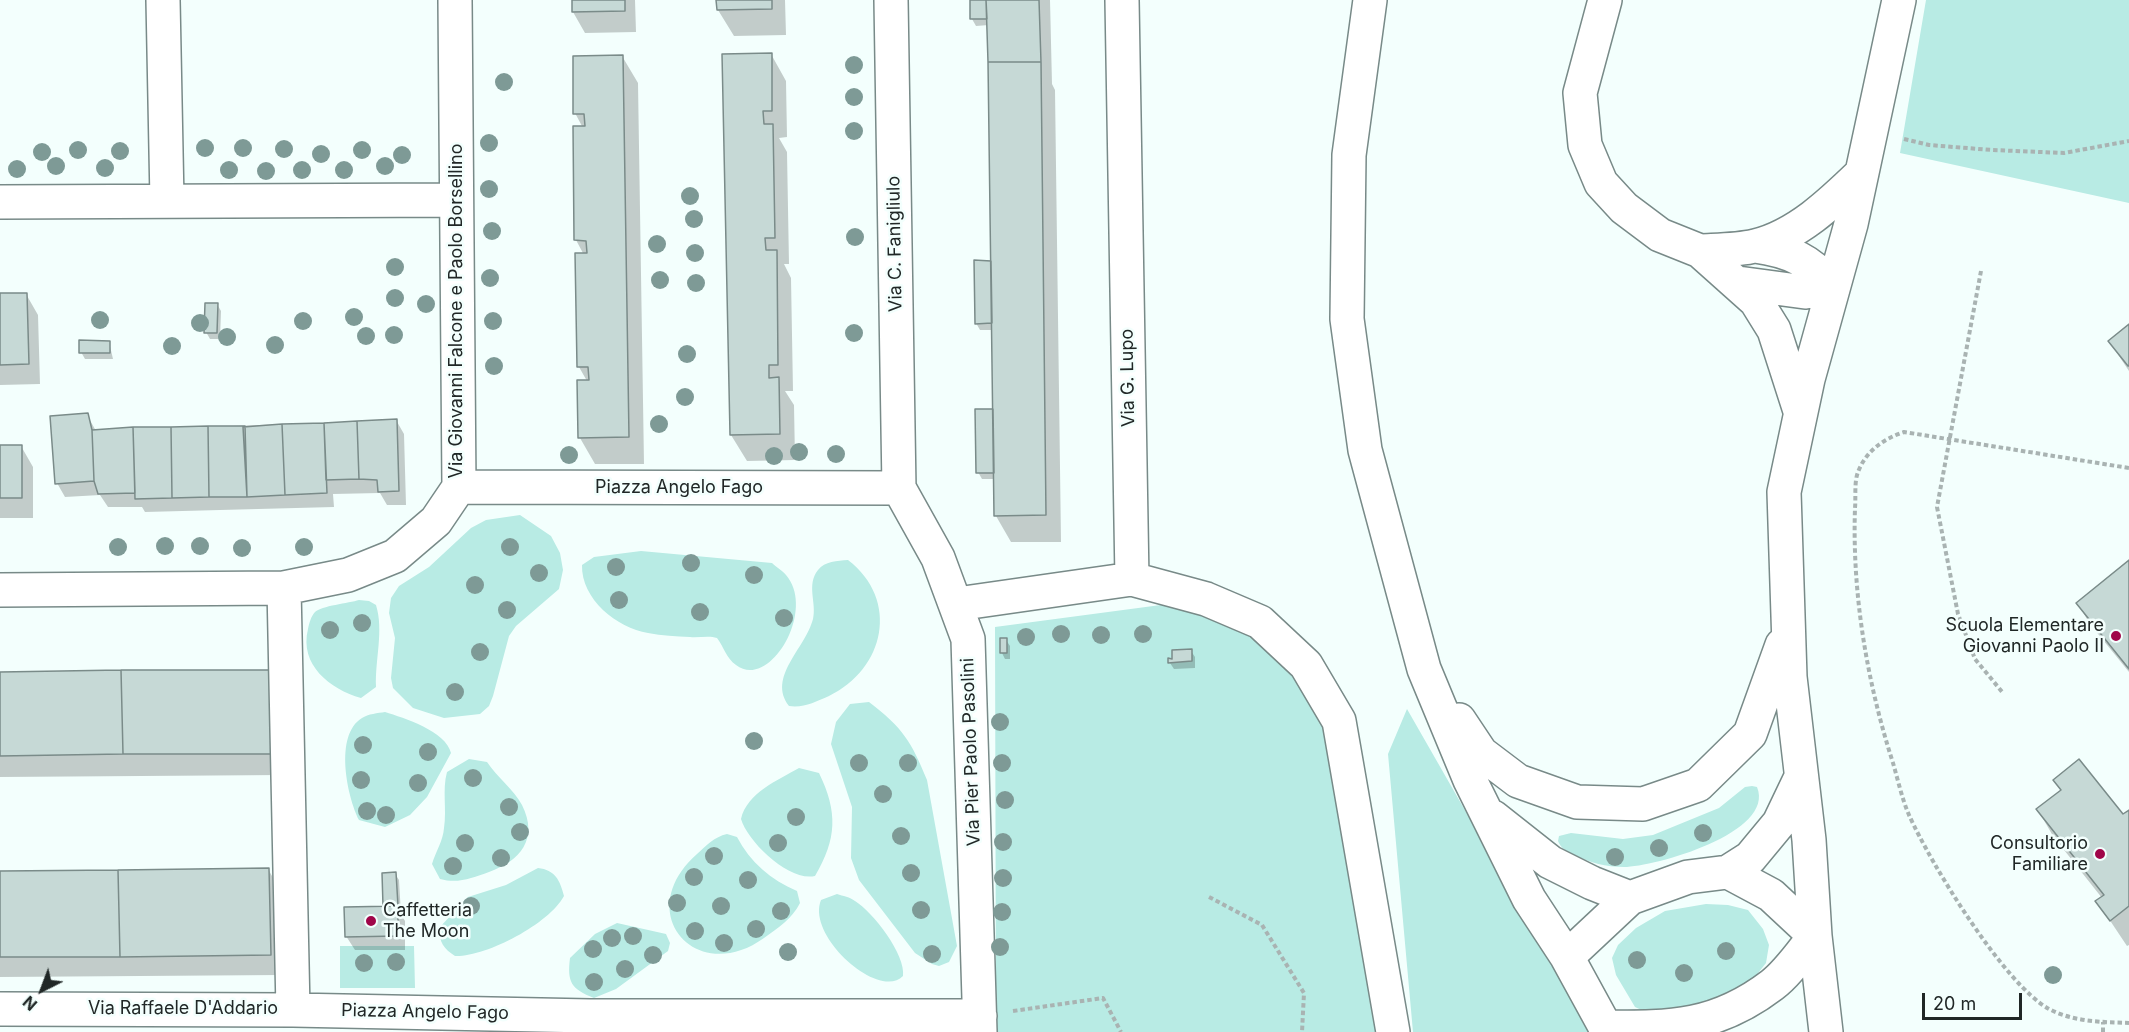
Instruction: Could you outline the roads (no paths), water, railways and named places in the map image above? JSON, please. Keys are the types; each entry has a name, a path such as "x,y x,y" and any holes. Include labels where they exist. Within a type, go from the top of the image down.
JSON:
{"street":[{"path":"163,0 167,201"},
{"name":"Via Giovanni Falcone e Paolo Borsellino","path":"0,590 284,588 348,575 395,556 436,521 459,487 455,0"},
{"name":"Via C. Fanigliulo","path":"891,0 899,488"},
{"name":"Via G. Lupo","path":"1122,0 1132,579"},
{"path":"1370,0 1349,155 1347,319 1365,450 1424,669 1470,780 1529,899 1567,957 1607,1030 1687,1026 1727,1012 1773,985 1815,936"},
{"path":"1605,0 1580,93 1585,145 1601,183 1624,208 1660,235 1700,251 1756,301 1774,330 1801,413"},
{"path":"1826,1032 1815,936 1809,840 1790,677 1784,492 1801,413 1862,172 1899,0"},
{"path":"1700,251 1755,246 1773,240 1805,222 1837,197 1862,172"},
{"path":"0,202 456,200"},
{"path":"1755,246 1797,256 1818,269 1833,287"},
{"path":"1738,283 1805,292 1833,287"},
{"name":"Piazza Angelo Fago","path":"459,487 899,488"},
{"name":"Via Pier Paolo Pasolini","path":"899,488 938,558 957,604 968,639 980,1024"},
{"path":"957,604 1132,579 1206,599 1260,622 1306,665 1339,721 1393,1032"},
{"path":"273,1017 284,588"},
{"path":"1424,669 1481,753 1518,781 1577,802 1643,804 1698,785 1750,734 1788,630"},
{"path":"1567,957 1630,898 1688,877 1728,872 1750,858 1779,823 1801,777"},
{"path":"1487,813 1550,862 1592,883 1630,898"},
{"path":"1728,872 1771,895 1815,936"},
{"name":"Via Raffaele D'Addario","path":"0,1009 273,1017"},
{"name":"Piazza Angelo Fago","path":"273,1017 590,1016 980,1024"}],"place":[{"name":"Scuola Elementare Giovanni Paolo II","path":"2116,636"},
{"name":"Consultorio Familiare","path":"2100,854"},
{"name":"Caffetteria The Moon","path":"371,921"}]}
